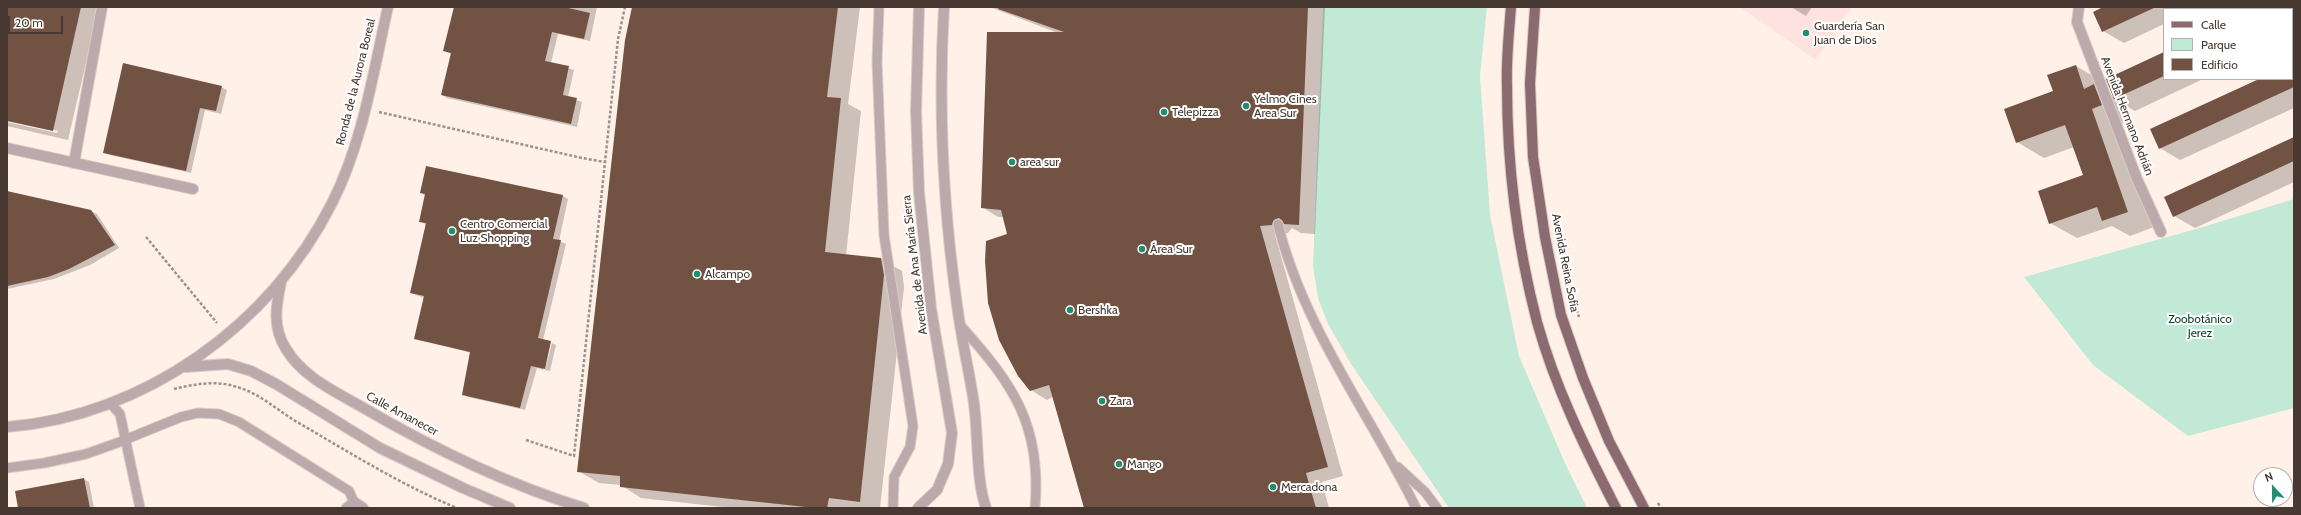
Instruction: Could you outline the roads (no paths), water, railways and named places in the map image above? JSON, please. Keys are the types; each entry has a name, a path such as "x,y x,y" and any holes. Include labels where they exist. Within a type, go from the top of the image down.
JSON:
{"main road":[{"path":"1511,7 1507,85 1510,161 1519,243 1538,323 1561,390 1587,452 1616,508"},
{"name":"Avenida Reina Sofía","path":"1535,7 1530,83 1533,157 1544,237 1561,316 1583,378 1609,441 1644,508"}],"street":[{"path":"74,163 102,7"},
{"name":"Ronda de la Aurora Boreal","path":"7,427 69,417 110,403 184,367 215,345 249,316 282,280 308,244 332,203 350,160 365,110 388,7"},
{"name":"Avenida de Ana María Sierra","path":"918,508 936,490 948,464 952,433 931,308 919,192 916,112 919,7"},
{"path":"944,7 941,109 944,189 960,325 978,430 979,476 986,508"},
{"name":"Avenida Hermano Adrián","path":"2079,7 2077,22 2137,179 2161,232"},
{"path":"7,148 193,189"},
{"name":"Calle Amanecer","path":"282,280 275,307 277,329 285,349 295,361 317,381 396,427 475,466 554,499 584,508"},
{"path":"184,367 228,364 252,371 276,384 380,448 463,488 510,508"}],"lane":[{"path":"879,7 877,62 884,234 913,426 910,447 894,477 893,508"},
{"path":"1278,224 1283,247 1302,295 1340,372 1394,464 1416,508"},
{"path":"960,325 995,366 1013,392 1023,411 1030,433 1037,468 1035,508"},
{"path":"110,403 120,414 140,508"},
{"path":"7,468 44,463 86,454 126,440 180,417 198,413 219,414 239,422 349,491 358,505 346,508"},
{"path":"1394,464 1425,492 1437,508"}],"place":[{"name":"Guardería San Juan de Dios","path":"1806,33"},
{"name":"Yelmo Cines Area Sur","path":"1246,106"},
{"name":"Telepizza","path":"1164,112"},
{"name":"area sur","path":"1012,162"},
{"name":"Centro Comercial Luz Shopping","path":"452,231"},
{"name":"Área Sur","path":"1142,249"},
{"name":"Alcampo","path":"697,274"},
{"name":"Bershka","path":"1070,310"},
{"name":"Zara","path":"1102,401"},
{"name":"Mango","path":"1119,464"},
{"name":"Mercadona","path":"1273,487"}],"park label":[{"name":"Zoobotánico Jerez","path":"2200,326"}]}
